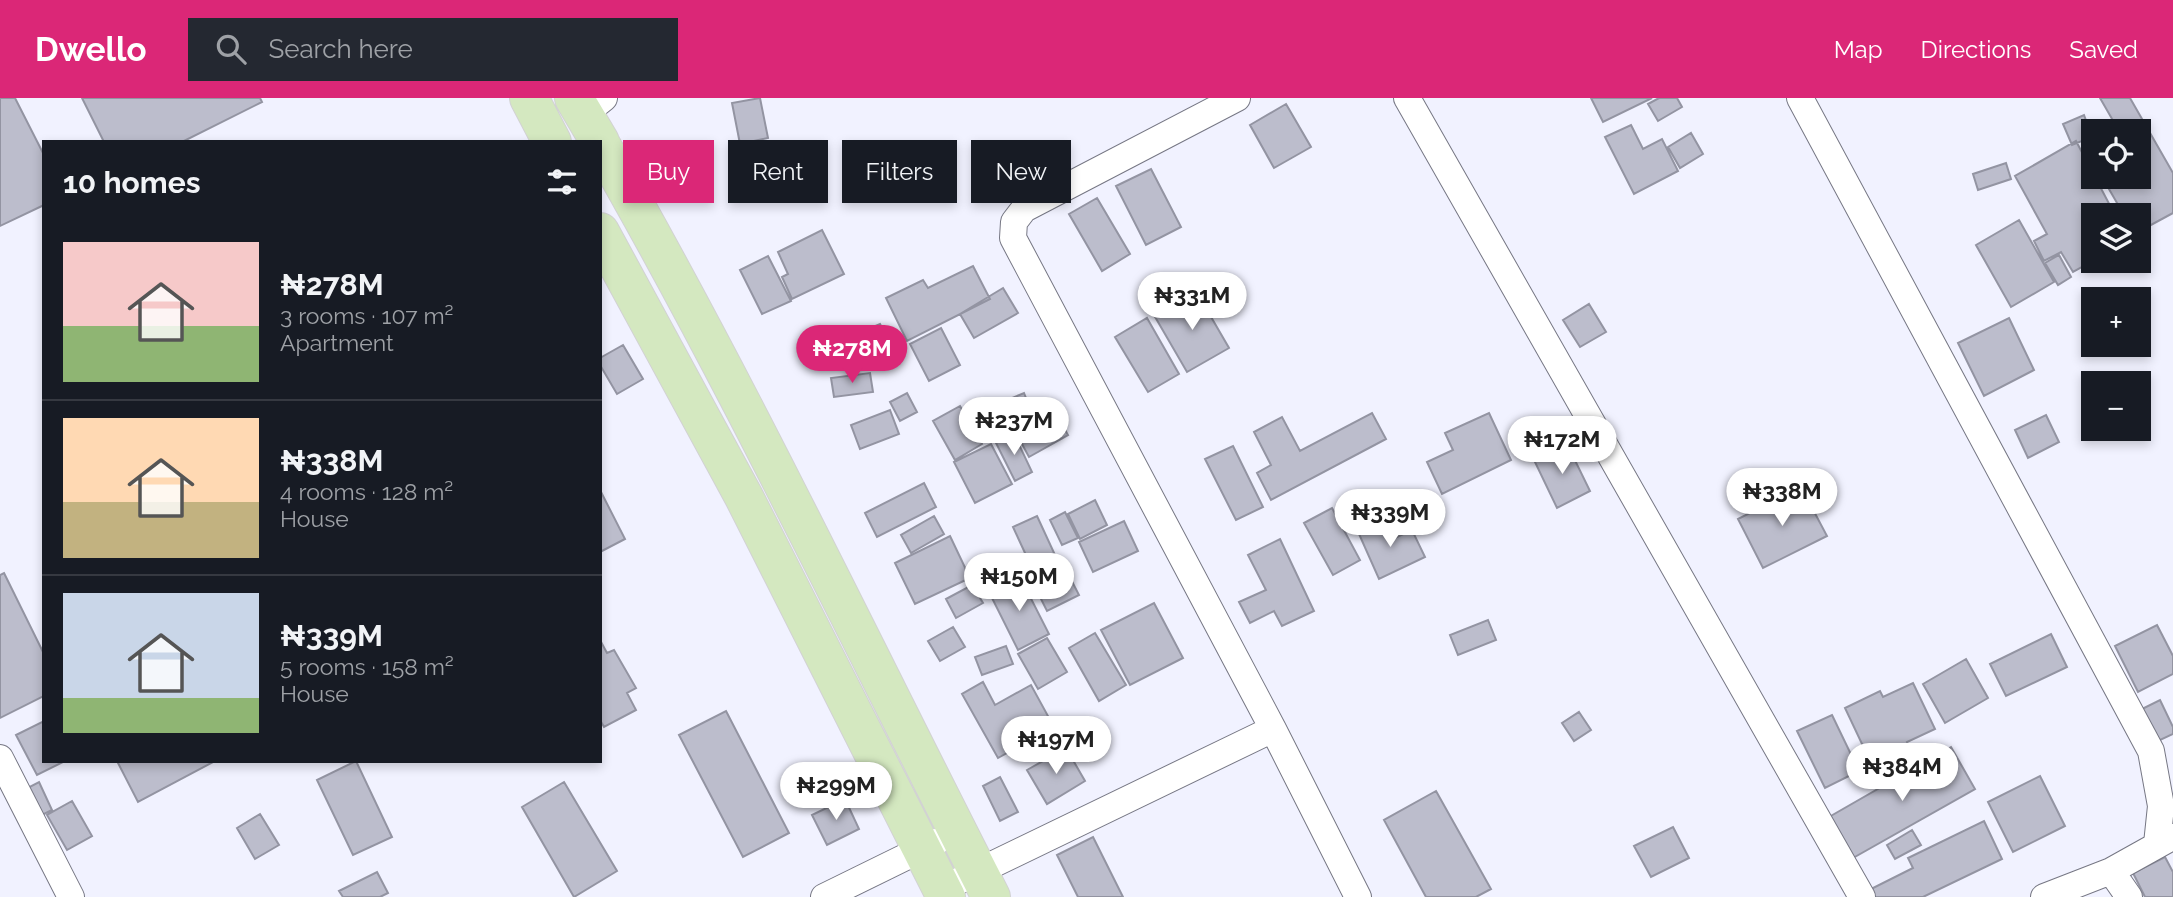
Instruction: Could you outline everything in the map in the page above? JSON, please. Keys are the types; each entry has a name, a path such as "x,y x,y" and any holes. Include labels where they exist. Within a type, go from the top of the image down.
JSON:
{"main road":[{"path":"529,98 551,140"},
{"path":"592,119 773,466 985,884"},
{"path":"602,236 744,497 944,893"}],"street":[{"path":"1237,98 1024,209 1014,222 1013,238 1273,729 1358,897"},
{"path":"1406,98 1862,897"},
{"path":"1800,98 2151,751 2165,840 2111,870 2044,897"},
{"path":"944,893 985,884 1273,729"},
{"path":"0,758 71,897"},
{"path":"824,897 959,832"},
{"path":"2111,870 2129,897"}],"building":[{"path":"0,98 15,98 42,151 42,206 0,226"},
{"path":"82,98 260,98 262,102 186,140 103,140"},
{"path":"760,98 768,138 739,140 732,103"},
{"path":"1591,98 1652,98 1603,122"},
{"path":"1659,98 1677,98 1682,107 1658,121 1648,104"},
{"path":"2100,98 2130,98 2142,119 2112,119"},
{"path":"1286,104 1311,147 1274,168 1250,125"},
{"path":"2084,115 2085,119 2081,119 2081,141 2072,145 2063,124"},
{"path":"1631,125 1643,149 1662,139 1678,171 1634,194 1605,137"},
{"path":"1691,133 1703,154 1680,168 1668,147"},
{"path":"2151,135 2173,173 2173,213 2151,225 2151,203 2117,203 2109,189 2151,189"},
{"path":"2076,141 2081,150 2081,189 2101,189 2109,203 2081,203 2081,268 2073,272 2061,252 2044,261 2034,241 2047,234 2015,176"},
{"path":"2006,163 2011,179 1978,190 1973,174"},
{"path":"1151,169 1181,227 1146,245 1116,186"},
{"path":"1097,198 1130,254 1102,271 1069,214"},
{"path":"2019,220 2054,282 2011,307 1976,245"},
{"path":"822,230 844,274 792,299 782,277 788,274 778,252"},
{"path":"2059,255 2071,277 2058,285 2045,263"},
{"path":"768,256 791,301 762,314 740,270"},
{"path":"973,266 990,299 907,341 886,298 923,280 928,288"},
{"path":"1003,288 1018,313 974,338 960,314"},
{"path":"1196,291 1229,348 1187,372 1154,315"},
{"path":"1589,304 1606,332 1580,347 1563,320"},
{"path":"1147,318 1179,374 1148,392 1115,337"},
{"path":"2009,318 2034,370 1984,396 1958,343"},
{"path":"880,324 893,350 869,361 856,334"},
{"path":"941,328 960,365 929,381 910,344"},
{"path":"623,345 643,379 617,394 602,368 602,357"},
{"path":"870,373 873,392 834,397 831,378"},
{"path":"907,393 917,412 900,421 890,402"},
{"path":"1024,393 1034,418 1009,428 1000,403"},
{"path":"960,406 982,444 955,460 933,421"},
{"path":"890,410 899,434 860,449 851,425"},
{"path":"1054,410 1068,435 1029,457 1015,431"},
{"path":"1372,413 1386,439 1271,500 1257,473 1271,465 1254,432 1282,417 1300,451"},
{"path":"1489,413 1511,460 1442,494 1427,462 1453,450 1445,433"},
{"path":"2046,415 2059,442 2028,458 2015,430"},
{"path":"1014,434 1032,472 1015,481 996,443"},
{"path":"991,444 1012,484 975,503 954,462"},
{"path":"1567,444 1590,491 1557,508 1534,460"},
{"path":"1233,446 1263,507 1236,520 1205,459"},
{"path":"924,483 936,507 877,537 865,513"},
{"path":"1801,487 1827,536 1763,568 1738,519"},
{"path":"602,494 625,539 602,551"},
{"path":"1095,500 1107,525 1080,539 1068,514"},
{"path":"1332,508 1360,560 1333,575 1304,523"},
{"path":"1065,512 1078,538 1062,545 1050,520"},
{"path":"934,516 944,534 911,553 901,535"},
{"path":"1037,516 1055,555 1031,566 1013,527"},
{"path":"1124,521 1138,551 1093,572 1079,542"},
{"path":"1387,521 1395,538 1412,530 1425,557 1379,579 1359,534"},
{"path":"950,536 970,578 915,604 895,563"},
{"path":"1280,539 1314,611 1282,626 1274,611 1250,623 1239,602 1266,590 1248,555"},
{"path":"1059,556 1079,595 1047,611 1027,571"},
{"path":"4,573 42,650 42,697 0,718 0,575"},
{"path":"1020,577 1049,634 1018,650 989,592"},
{"path":"972,585 983,603 956,618 946,599"},
{"path":"1154,603 1183,658 1130,685 1101,630"},
{"path":"1488,620 1496,640 1458,655 1450,635"},
{"path":"2157,625 2173,656 2173,674 2138,692 2115,646"},
{"path":"953,627 965,647 940,661 928,641"},
{"path":"1095,633 1126,685 1099,701 1069,648"},
{"path":"2051,634 2067,667 2006,696 1990,664"},
{"path":"1047,638 1067,672 1038,689 1018,654"},
{"path":"602,644 607,653 614,650 636,688 627,693 636,710 604,727"},
{"path":"1006,646 1013,664 982,675 975,657"},
{"path":"1966,659 1988,698 1945,723 1923,684"},
{"path":"983,682 995,705 1031,685 1054,727 998,758 962,694"},
{"path":"1913,683 1935,729 1907,742 1909,746 1871,763 1845,708 1880,691 1883,697"},
{"path":"2160,700 2173,727 2173,734 2158,741 2142,709"},
{"path":"726,711 789,833 743,857 679,735"},
{"path":"1579,712 1591,730 1574,741 1562,723"},
{"path":"1832,715 1859,771 1825,788 1797,731"},
{"path":"42,722 42,763 61,763 37,775 16,735"},
{"path":"1951,747 1975,789 1853,858 1829,817"},
{"path":"1066,748 1085,781 1047,804 1027,770"},
{"path":"118,763 211,763 138,802"},
{"path":"357,763 392,837 353,855 317,780"},
{"path":"2040,776 2065,826 2013,852 1988,802"},
{"path":"1000,777 1018,812 1000,821 983,786"},
{"path":"39,782 52,810 34,819 20,792"},
{"path":"564,782 617,871 574,897 522,807"},
{"path":"1436,791 1491,889 1476,897 1426,897 1384,820"},
{"path":"845,799 859,829 827,845 812,815"},
{"path":"72,801 92,836 67,850 47,815"},
{"path":"260,814 279,845 255,859 237,828"},
{"path":"1984,821 2002,859 1923,897 1872,897 1869,890 1913,868 1908,858"},
{"path":"1673,827 1689,858 1651,877 1634,846"},
{"path":"1912,830 1921,845 1895,859 1887,845"},
{"path":"1093,837 1123,897 1078,897 1057,855"},
{"path":"2165,857 2173,872 2173,897 2145,897 2133,873"},
{"path":"377,872 388,893 380,897 343,897 339,891"}]}
